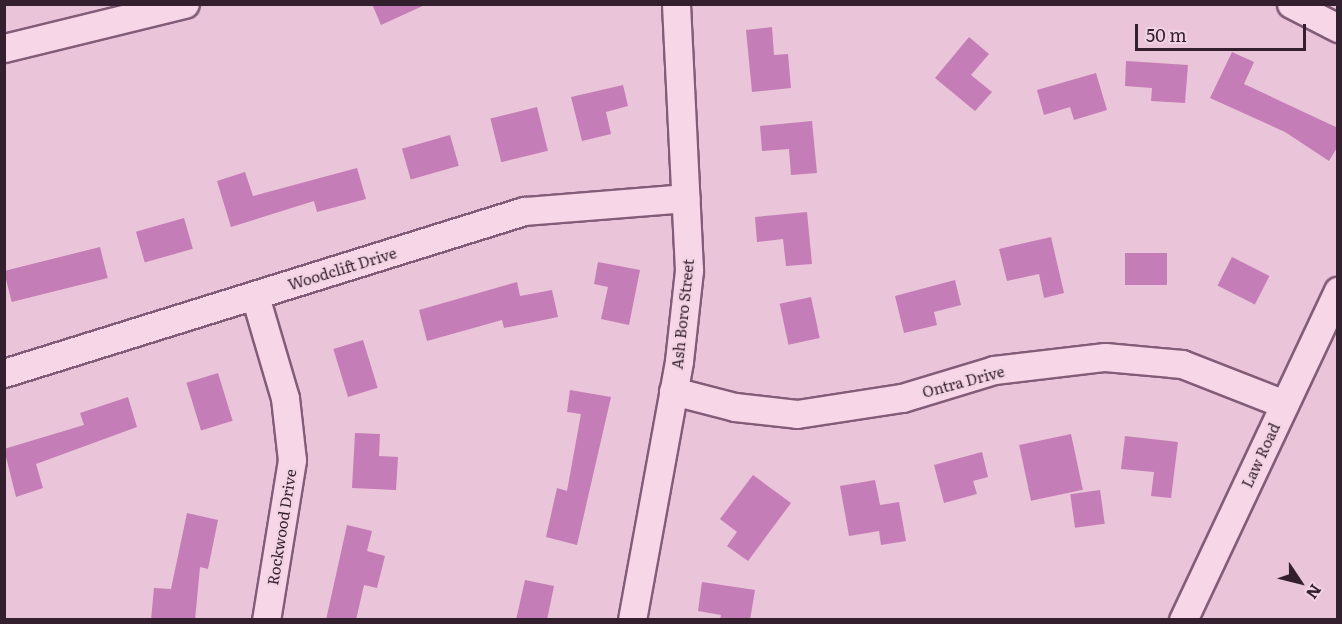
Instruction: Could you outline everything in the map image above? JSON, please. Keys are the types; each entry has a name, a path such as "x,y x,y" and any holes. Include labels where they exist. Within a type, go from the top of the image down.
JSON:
{"street":[{"path":"4,48 185,4"},
{"name":"Ash Boro Street","path":"632,620 674,391 689,270 676,4"},
{"path":"1291,4 1338,28"},
{"name":"Woodclift Drive","path":"4,373 524,211 685,198"},
{"name":"Law Road","path":"1183,620 1284,404 1328,335 1338,291"},
{"name":"Rockwood Drive","path":"255,296 285,398 292,460 266,620"},
{"name":"Ontra Drive","path":"674,391 745,409 797,414 902,398 994,370 1115,357 1182,364 1284,404"}],"building":[{"path":"372,4 427,4 381,25"},
{"path":"772,27 774,55 788,54 791,88 752,92 746,30"},
{"path":"969,37 989,54 971,75 992,92 975,111 935,78"},
{"path":"1232,52 1254,62 1244,84 1338,128 1338,146 1329,161 1285,132 1210,98"},
{"path":"1126,61 1188,65 1185,103 1151,101 1152,88 1125,86"},
{"path":"1096,73 1107,110 1074,120 1070,107 1044,115 1037,90"},
{"path":"623,85 628,106 606,112 611,134 582,141 571,97"},
{"path":"537,107 548,151 501,162 490,119"},
{"path":"812,121 817,173 791,175 789,149 762,151 760,126"},
{"path":"450,135 459,166 411,180 402,149"},
{"path":"357,168 366,199 317,212 314,201 231,227 217,181 245,172 253,196"},
{"path":"807,212 812,264 786,266 783,239 757,242 755,217"},
{"path":"184,218 193,249 145,263 136,232"},
{"path":"1051,237 1064,293 1044,298 1039,274 1007,281 999,249"},
{"path":"100,247 108,278 12,302 4,271"},
{"path":"1125,253 1167,253 1167,285 1125,285"},
{"path":"1232,257 1269,276 1255,305 1217,286"},
{"path":"598,262 640,270 629,325 601,319 608,287 594,284"},
{"path":"955,280 961,305 934,312 937,325 904,333 895,296"},
{"path":"517,282 520,296 552,290 558,317 504,328 502,320 427,341 419,310"},
{"path":"811,297 820,338 788,345 780,304"},
{"path":"363,340 378,388 348,397 333,349"},
{"path":"218,373 233,421 201,430 186,383"},
{"path":"570,390 611,397 577,545 546,537 557,488 567,491 581,414 567,412"},
{"path":"128,397 137,427 36,464 43,488 16,497 4,449 84,425 80,413"},
{"path":"355,433 380,434 379,456 398,457 396,490 352,488"},
{"path":"1071,434 1083,490 1031,501 1019,445"},
{"path":"1125,436 1178,442 1171,498 1151,496 1154,472 1121,469"},
{"path":"982,452 988,477 973,481 977,494 944,503 934,465"},
{"path":"753,475 791,503 748,561 727,546 737,532 720,519"},
{"path":"875,480 880,505 899,502 906,541 881,545 879,531 849,536 840,486"},
{"path":"1100,490 1105,524 1075,528 1070,494"},
{"path":"187,513 218,520 208,569 200,567 195,620 151,620 154,588 171,589"},
{"path":"347,525 372,531 367,551 385,556 377,588 364,585 356,620 326,620"},
{"path":"525,580 554,586 547,620 516,620"},
{"path":"702,582 755,590 750,620 720,620 721,615 698,611"}]}
